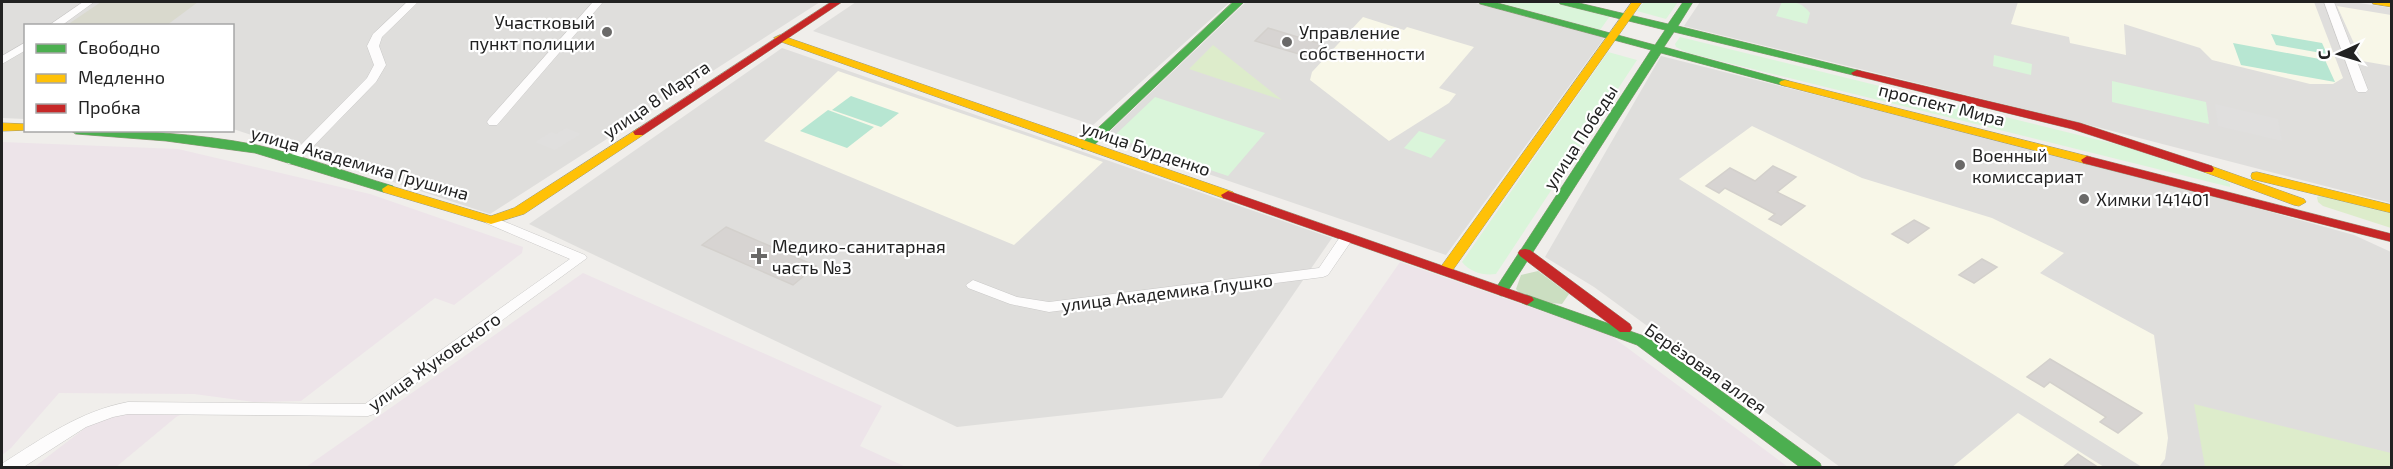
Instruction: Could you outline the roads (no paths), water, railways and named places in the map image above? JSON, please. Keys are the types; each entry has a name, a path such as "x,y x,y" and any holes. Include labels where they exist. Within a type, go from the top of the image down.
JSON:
{"street":[{"path":"56,24 88,2"},
{"path":"292,160 372,80 380,66 373,45 377,36 413,2"},
{"path":"493,122 597,2"},
{"name":"улица 8 Марта","path":"491,220 519,211 837,2"},
{"path":"1086,146 1239,2"},
{"name":"проспект Мира","path":"1484,2 1656,50 2391,237"},
{"name":"проспект Мира","path":"1564,2 1669,30 2077,127 2171,155 2391,237"},
{"name":"улица Победы","path":"1445,272 1637,2"},
{"name":"улица Победы","path":"1501,291 1688,2"},
{"path":"2329,2 2362,90"},
{"path":"2377,2 2391,4"},
{"name":"улица Бурденко","path":"780,38 1501,291"},
{"path":"2,61 24,46"},
{"path":"2,127 24,128"},
{"name":"улица Академика Грушина","path":"108,132 218,142 256,150 491,220"},
{"path":"2171,155 2391,209"},
{"name":"улица Жуковского","path":"9,468 89,419 110,410 128,408 368,410 580,258 491,220"},
{"path":"2354,228 2391,246"},
{"name":"улица Академика Глушко","path":"973,285 1030,305 1049,307 1100,302 1323,272 1347,237"},
{"path":"1525,253 1642,341"},
{"name":"Берёзовая аллея","path":"1501,291 1642,341 1814,468"}],"place":[{"name":"Участковый пункт полиции","path":"607,32"},
{"name":"Управление собственности","path":"1287,42"},
{"name":"Военный комиссариат","path":"1960,165"},
{"name":"Химки 141401","path":"2084,199"},
{"name":"Медико-санитарная часть №3","path":"759,256"}]}
